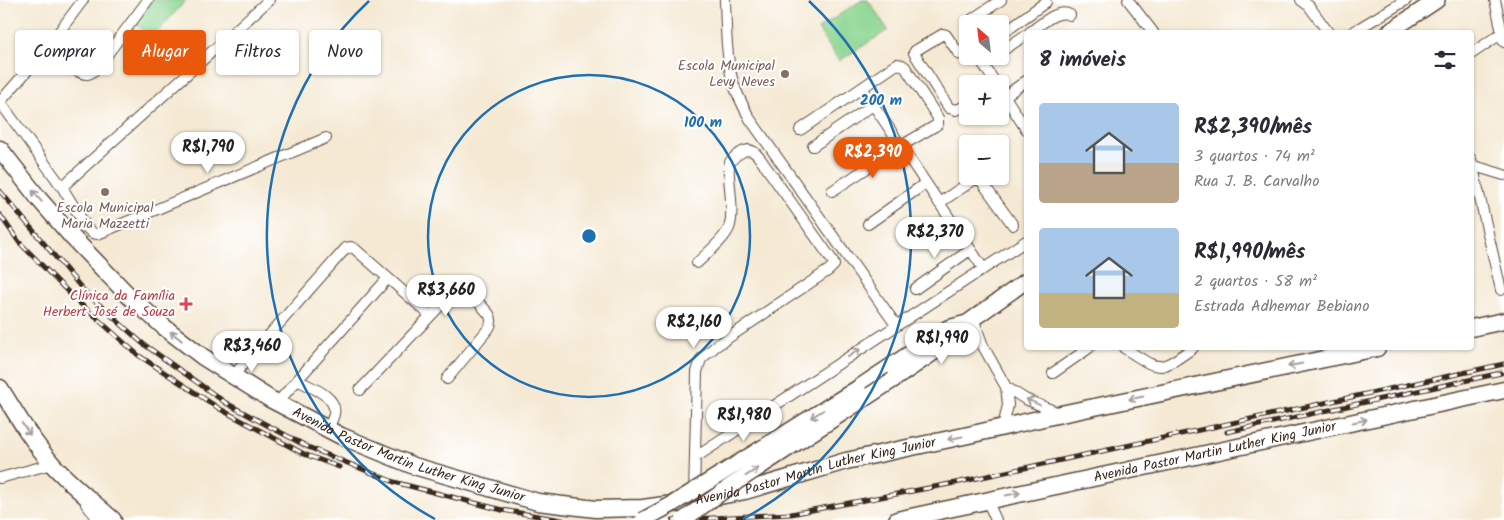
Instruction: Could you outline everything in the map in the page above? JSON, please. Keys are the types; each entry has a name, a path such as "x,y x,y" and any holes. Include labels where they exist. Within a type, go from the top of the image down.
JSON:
{"main road":[{"path":"1392,30 1437,0"},
{"name":"Avenida Pastor Martin Luther King Junior","path":"0,149 72,238 130,297 164,327 203,357 277,403 341,436 414,466 538,502 596,509 643,508 694,501 745,491 846,461 1367,350"},
{"path":"683,520 729,487 955,338 970,321 1024,282"},
{"path":"643,520 671,505 858,388 948,328 970,321"},
{"path":"1474,327 1504,321"},
{"path":"0,388 24,428 52,464 113,520"},
{"name":"Avenida Pastor Martin Luther King Junior","path":"897,520 1504,390"}],"street":[{"path":"60,30 83,0"},
{"path":"113,47 148,0"},
{"path":"62,186 269,0"},
{"path":"725,0 728,56 733,80 750,119 896,325"},
{"path":"979,15 1001,0"},
{"path":"1128,0 1151,30"},
{"path":"1300,0 1309,6 1327,30"},
{"path":"1356,30 1406,0"},
{"path":"1474,52 1503,38 1495,0"},
{"path":"1009,29 1046,2"},
{"path":"1033,30 1060,13 1070,15"},
{"path":"959,54 943,34 914,53 949,108 959,109"},
{"path":"1009,46 1024,36"},
{"path":"800,130 897,64 902,65 910,75 936,114 939,121 935,126 832,191"},
{"path":"24,75 0,102 62,186 87,228 92,233 98,234 326,138"},
{"path":"1009,90 1024,82"},
{"path":"862,88 983,268"},
{"path":"1009,102 1024,126"},
{"path":"813,146 873,105"},
{"path":"694,501 698,372 702,359 716,346 834,265 756,153 751,150 742,152 733,158 729,166 731,221 728,230 697,263"},
{"path":"1474,164 1504,175"},
{"path":"1474,172 1501,290"},
{"path":"939,203 979,178 1013,225"},
{"path":"868,224 926,184"},
{"path":"696,457 1024,241"},
{"path":"233,376 346,248 351,247 355,249 430,315"},
{"path":"915,289 970,250"},
{"path":"277,403 388,278"},
{"path":"360,390 453,292 462,289 492,317 490,328 447,380"},
{"path":"970,321 1006,387 1008,405 1003,427"},
{"path":"1053,373 1086,350"},
{"path":"1127,350 1157,367 1167,365 1190,350"},
{"path":"297,380 327,396 331,401 334,407 334,414 328,429"},
{"path":"1006,387 1025,399 1061,414"},
{"path":"0,478 52,464"},
{"path":"74,486 99,520"},
{"path":"987,500 996,520"}],"green space":[{"path":"149,0 186,0 159,30 143,30 132,20"},
{"path":"862,0 868,0 888,30 839,61 818,29"}],"railway":[{"path":"0,191 84,291 142,343 226,403 308,447 394,482 502,510 562,520"},
{"path":"0,215 19,242 75,299 138,355 220,409 304,454 339,467"},
{"path":"673,520 791,514 955,483 1504,364"},
{"path":"1227,432 1501,373"}],"place":[{"name":"Escola Municipal Levy Neves","path":"785,74"},
{"name":"Escola Municipal Maria Mazzetti","path":"105,192"},
{"name":"Clínica da Família Herbert José de Souza","path":"186,304"}]}
